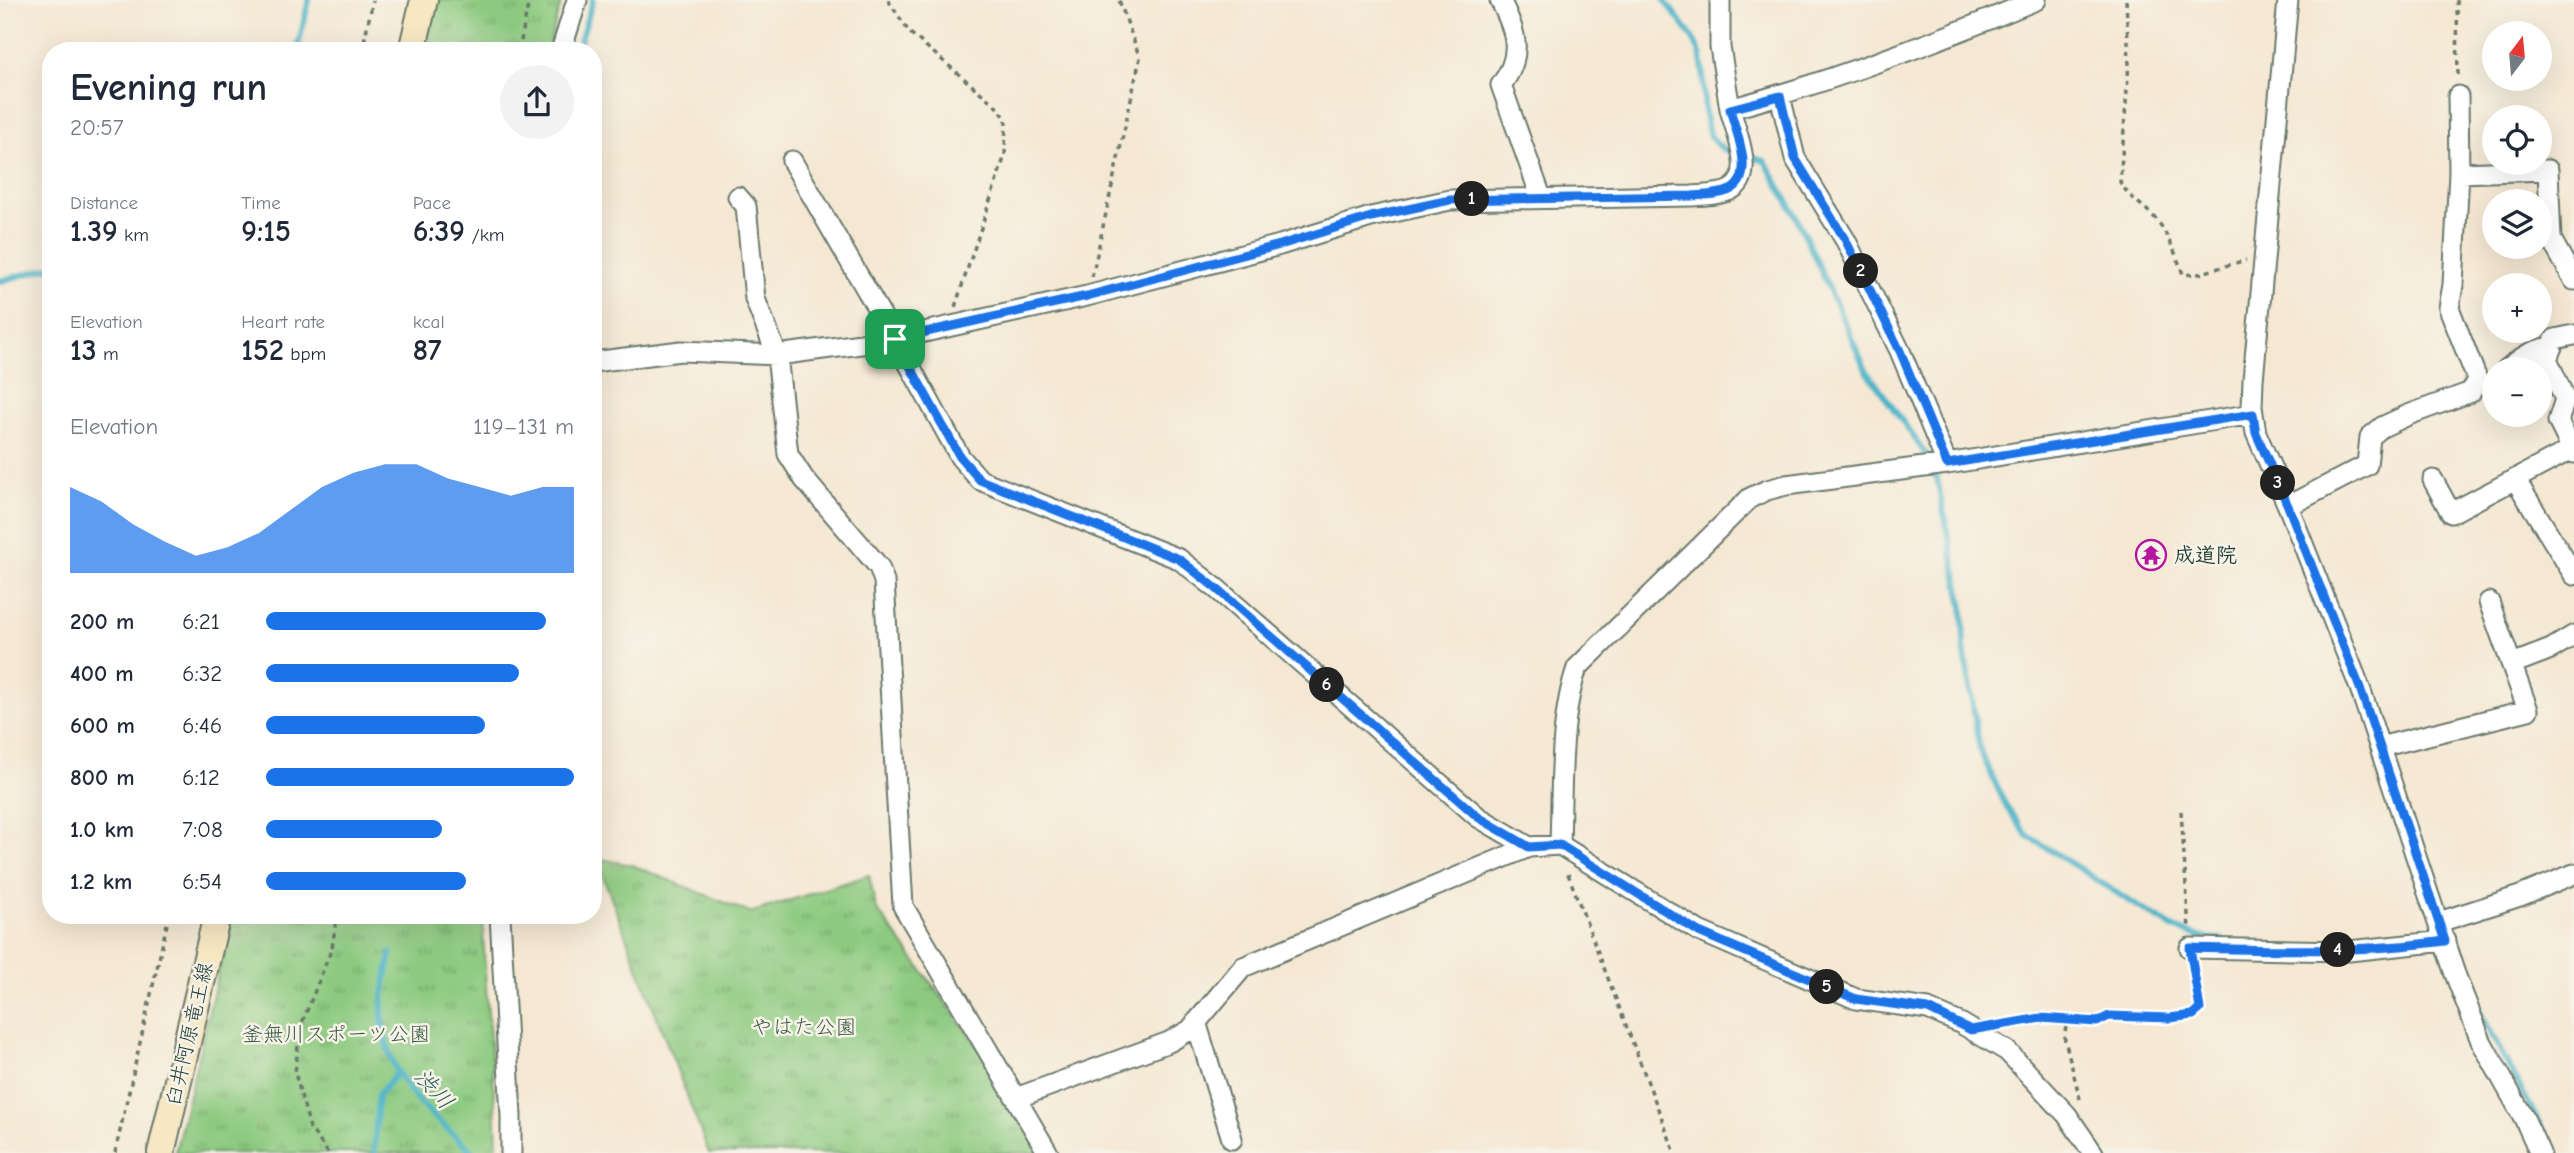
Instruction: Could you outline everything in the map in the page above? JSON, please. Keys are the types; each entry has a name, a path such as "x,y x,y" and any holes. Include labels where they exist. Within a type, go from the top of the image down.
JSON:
{"main road":[{"path":"414,42 424,0"},
{"name":"臼井阿原竜王線","path":"161,1153 215,924"}],"street":[{"path":"564,42 576,0"},
{"path":"1500,0 1515,32 1516,54 1510,74 1501,85 1541,197"},
{"path":"1730,109 1780,96 1978,24 2036,0"},
{"path":"2288,0 2253,380 2256,433 2360,688 2481,1041 2524,1118 2540,1153"},
{"path":"602,361 681,351 777,355 895,339 1087,296 1280,245 1371,217 1450,200 1692,196 1728,191 1736,186 1745,163 1730,109 1715,4"},
{"path":"1780,96 1795,158 1852,254 1900,351 1947,464"},
{"path":"2288,506 2367,466 2370,437 2382,427 2471,392 2477,379 2449,308 2454,285 2459,173 2458,96"},
{"path":"792,161 960,457 980,480 1179,559 1217,589 1478,817 1529,847"},
{"path":"2459,173 2548,170 2551,239 2574,280"},
{"path":"738,197 746,206 755,299 777,355 788,454 804,479 879,567 884,581 903,906 1048,1153"},
{"path":"2433,480 2451,513 2573,451 2558,421 2565,399 2547,359 2555,339 2574,335"},
{"path":"2524,357 2531,352 2552,347"},
{"path":"2473,387 2482,383"},
{"path":"1560,845 1567,710 1570,687 1577,668 1750,498 1786,485 1947,464 2253,414"},
{"path":"2515,480 2574,575"},
{"path":"2379,747 2528,710 2489,602"},
{"path":"2512,664 2551,649 2574,635"},
{"path":"1016,1098 1169,1042 1190,1030 1243,967 1529,847 1560,845 1699,932 1856,999 1928,1009 1971,1030 2007,1051 2070,1118 2093,1153"},
{"path":"2190,948 2349,951 2398,947 2574,874"},
{"path":"500,924 511,1153"},
{"path":"1196,1022 1232,1139"}],"path":[{"path":"364,42 373,0"},
{"path":"521,42 529,0"},
{"path":"888,0 909,32 994,104 1006,118 1005,155 948,327"},
{"path":"1087,296 1140,58 1119,0"},
{"path":"2126,0 2129,63 2120,182 2126,192 2156,219 2175,252 2183,274 2194,275 2264,255"},
{"path":"2457,0 2458,96"},
{"path":"1971,1030 2041,1018 2097,1022 2109,1016 2169,1018 2193,1015 2200,1009 2190,948 2181,811"},
{"path":"1560,845 1568,875 1675,1153"},
{"path":"115,1153 167,924"},
{"path":"328,1153 310,1128 295,1073 300,1028 332,948 336,924"},
{"path":"2070,1118 2082,1110 2064,1036 2066,1027 2074,1020"}],"green space":[{"path":"436,0 562,0 550,42 427,42"},
{"name":"やはた公園","path":"602,859 632,865 750,913 869,875 876,908 1016,1098 1045,1153 709,1153 602,874"},
{"name":"釜無川スポーツ公園","path":"230,924 483,924 497,1153 175,1153"}],"waterway":[{"path":"299,42 309,0"},
{"name":"渋川","path":"580,42 593,0"},
{"path":"1664,0 1698,48 1702,64 1705,116 1712,138 1729,152 1765,161 1797,218 1866,370 1930,460 1937,479 1963,607 1964,648 1980,751 2007,808 2027,835 2131,902 2174,928 2204,938 2222,939"},
{"path":"0,281 42,269"},
{"path":"2448,922 2466,977"},
{"path":"2331,942 2419,932 2437,926"},
{"name":"渋川","path":"391,953 382,1006 385,1037 391,1058 400,1076 425,1108 474,1153"},
{"path":"2477,1007 2555,1153"},
{"path":"374,1153 378,1095 397,1073"}],"place":[{"name":"成道院","path":"2151,555"}],"route":[{"path":"1780,96 1795,158 1846,241 1900,351 1947,464 2253,414 2256,433 2360,688 2445,941 2349,951 2190,948 2200,1009 2193,1015 2169,1018 2109,1016 2097,1022 2041,1018 1971,1030 1928,1009 1856,999 1699,932 1560,845 1529,847 1478,817 1217,589 1179,559 980,480 960,457 895,339 1087,296 1280,245 1371,217 1450,200 1692,196 1728,191 1736,186 1745,163 1730,109 1780,96"}]}
